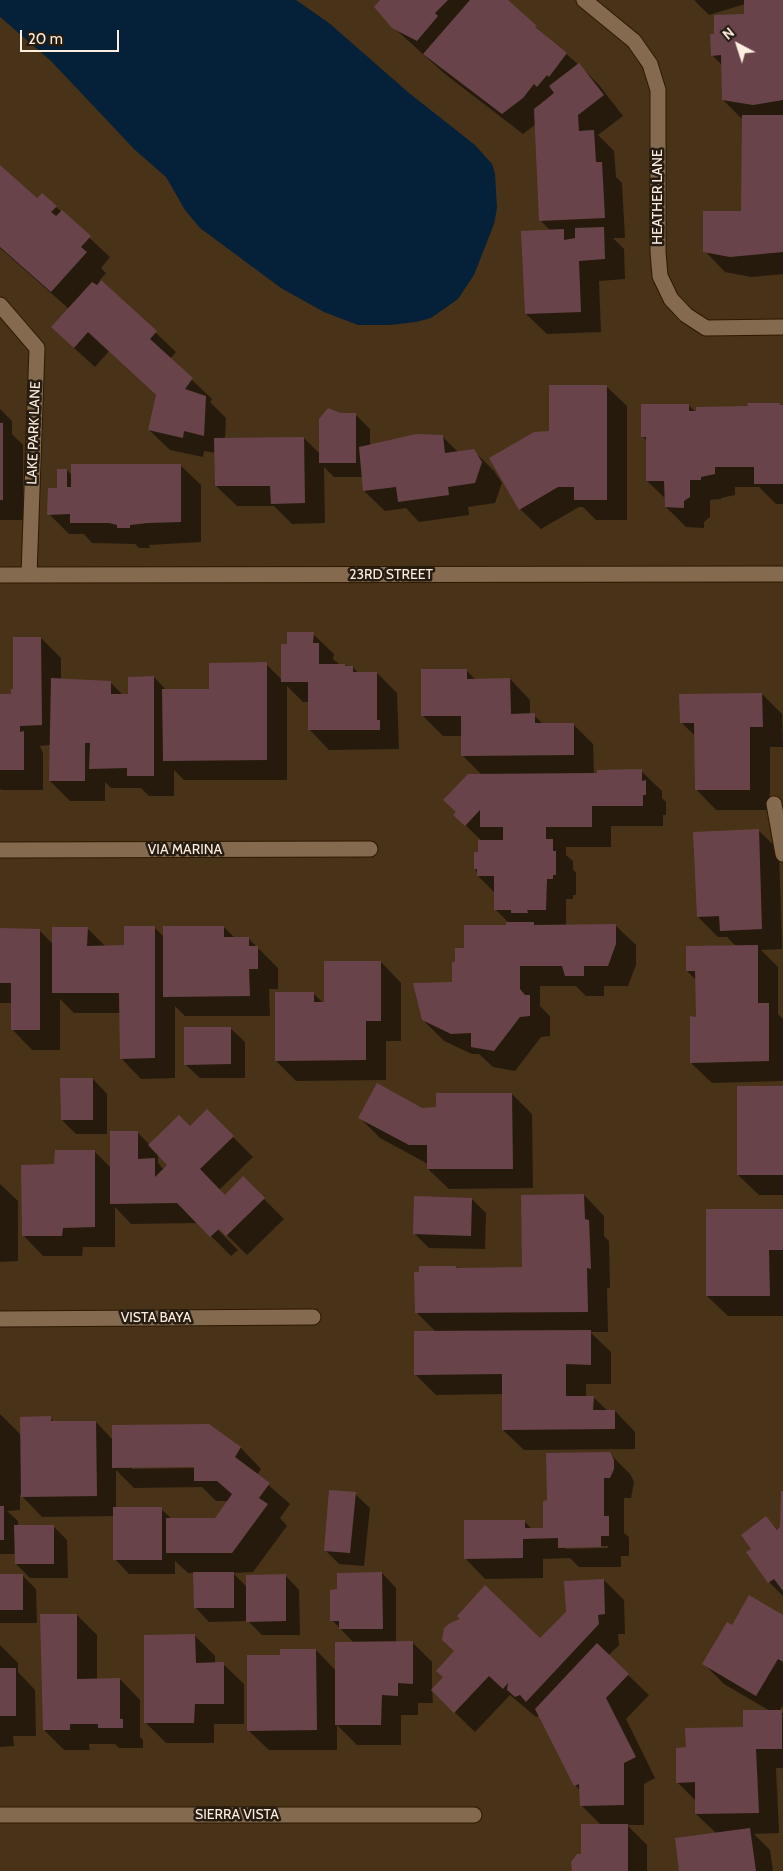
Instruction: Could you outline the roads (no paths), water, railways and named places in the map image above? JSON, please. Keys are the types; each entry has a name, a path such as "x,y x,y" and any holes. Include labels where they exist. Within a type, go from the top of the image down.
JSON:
{"street":[{"name":"HEATHER LANE","path":"584,0 634,41 650,64 658,90 658,252 660,276 671,299 686,314 706,328 783,327"},
{"name":"LAKE PARK LANE","path":"0,304 37,348 29,575"},
{"name":"23RD STREET","path":"0,575 783,574"},
{"path":"774,804 783,854"},
{"name":"VIA MARINA","path":"0,850 370,849"},
{"name":"VISTA BAYA","path":"0,1319 313,1317"},
{"name":"SIERRA VISTA","path":"0,1815 474,1815"}],"water":[{"path":"0,0 296,0 329,23 409,93 475,145 492,164 495,174 497,208 494,224 474,275 458,299 431,318 390,325 358,325 324,312 281,288 200,228 185,210 166,177 135,150 51,61 0,17"}]}
